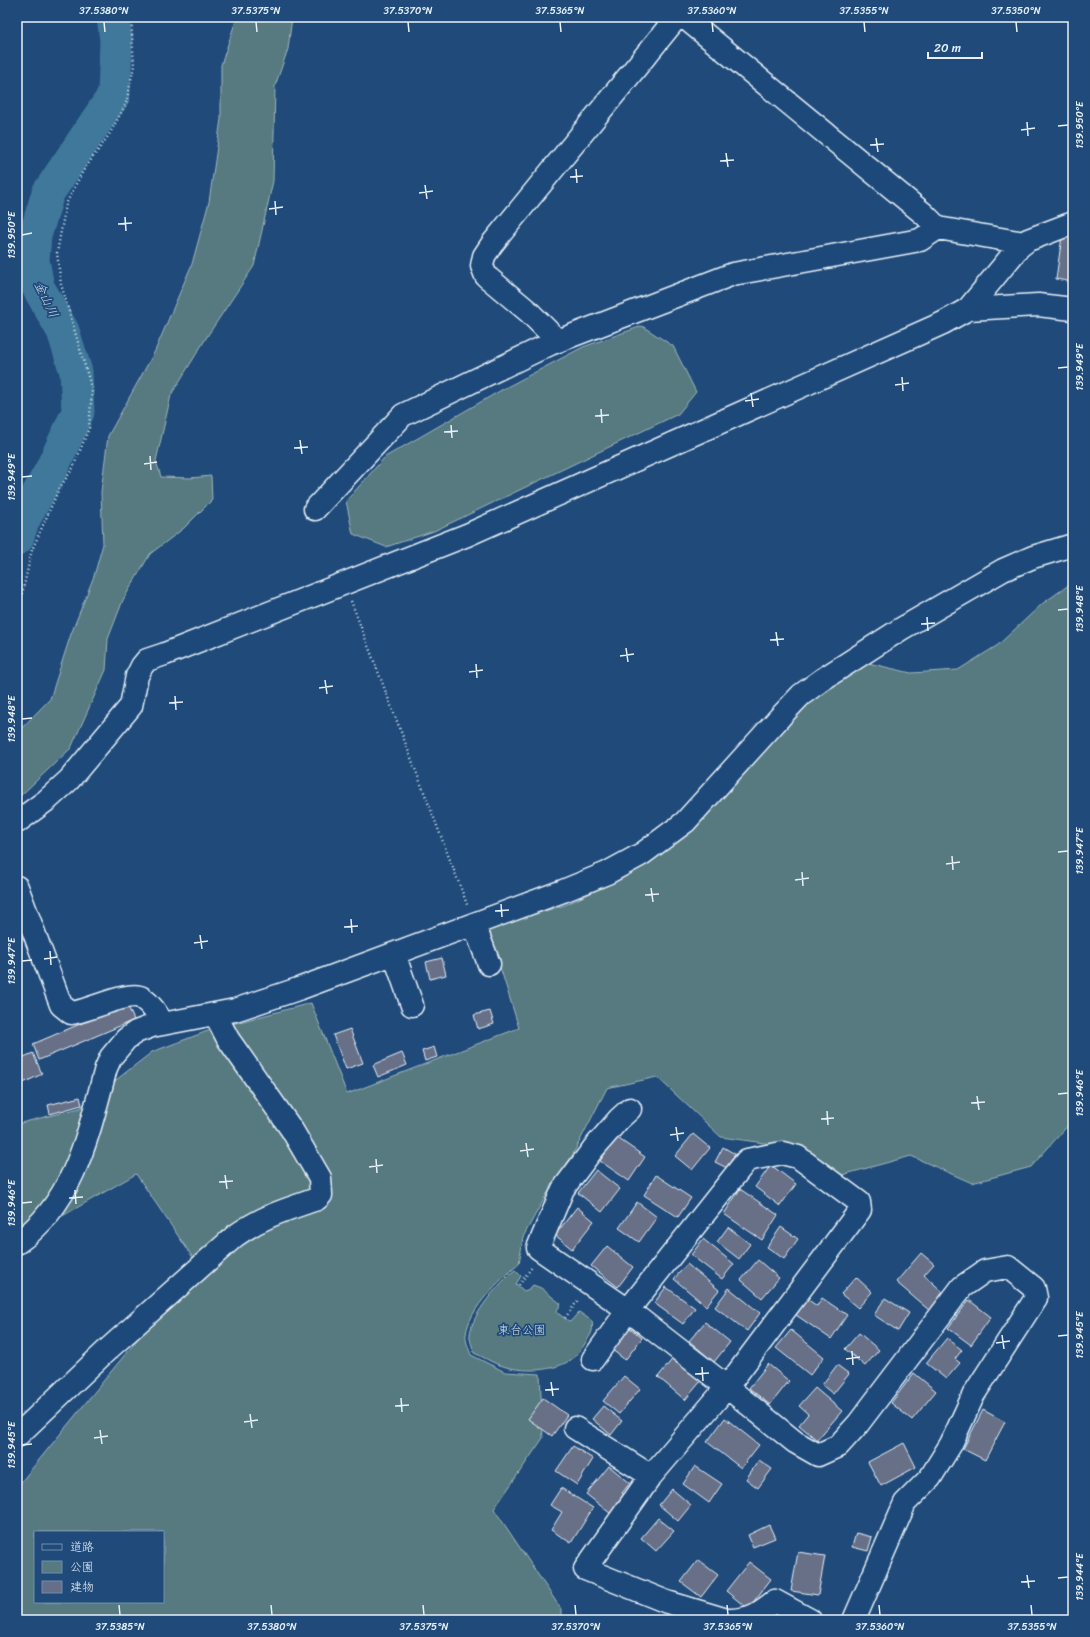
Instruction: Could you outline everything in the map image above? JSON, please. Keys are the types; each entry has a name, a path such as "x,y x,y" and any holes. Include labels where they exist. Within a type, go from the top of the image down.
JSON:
{"street":[{"path":"558,341 529,312 486,276 482,266 484,256 492,244 677,17"},
{"path":"684,17 799,110 924,214 938,228 1024,243"},
{"path":"17,822 47,800 69,780 131,706 137,676 147,660 166,654 467,536 943,323 968,309 1019,247 1024,243 1047,232 1073,223"},
{"path":"315,509 403,415 463,385 558,341 733,274 920,240 938,228"},
{"path":"968,309 1038,305 1073,309"},
{"path":"17,1243 29,1235 53,1209 70,1181 82,1151 106,1068 111,1057 126,1038 136,1032 152,1026 235,1010 301,988 606,873 642,854 684,822 801,695 823,679 901,629 1003,570 1053,550 1073,545"},
{"path":"17,887 61,1005 71,1013 80,1013 108,1002 131,997 141,997 154,1008 163,1024"},
{"path":"474,924 489,964"},
{"path":"394,954 412,1005"},
{"path":"17,1436 105,1352 235,1236 252,1224 275,1212 317,1199 321,1195 320,1178 292,1130 228,1040 215,1014"},
{"path":"630,1109 619,1119 593,1149 563,1189 538,1248 628,1310 727,1386 795,1442 818,1455 838,1446 858,1424 962,1287 985,1271 1008,1267 1034,1288 1036,1298 974,1394 950,1444 930,1478 905,1503 854,1620"},
{"path":"593,1359 628,1310 747,1160 782,1153 798,1157 859,1202 860,1210 727,1386 651,1476 584,1569 667,1602 727,1620"},
{"path":"575,1428 651,1476"},
{"path":"731,1620 746,1619 760,1613 775,1601 810,1620"}],"path":[{"path":"17,604 22,594 32,550 59,490 73,468 89,428 92,390 61,284 57,253 66,204 83,172 109,134 126,104 134,66 131,17"},
{"path":"344,584 474,924"}],"green space":[{"path":"237,17 292,17 288,49 275,86 273,181 254,266 208,335 171,395 156,461 161,477 190,478 211,476 212,500 184,528 150,554 123,600 108,639 106,670 71,748 17,799 17,733 50,699 71,634 94,576 103,544 101,492 108,436 155,351 192,264 209,202 221,119 221,65"},
{"path":"642,326 673,346 696,392 678,414 434,531 386,547 353,534 346,501 385,457 505,388 583,347"},
{"path":"1073,582 1073,1122 1071,1122 1031,1167 972,1183 911,1156 842,1175 800,1148 721,1137 657,1077 607,1088 572,1156 545,1197 523,1237 519,1264 494,1286 479,1304 473,1314 466,1334 471,1355 505,1372 540,1374 543,1438 494,1509 561,1609 561,1620 17,1620 17,1487 198,1265 136,1174 17,1242 17,1124 80,1108 152,1052 213,1029 311,1003 347,1094 519,1028 488,928 565,905 623,878 681,832 768,748 796,710 847,658 911,673 958,670 998,645 1042,604"},
{"name":"東台公園","path":"515,1270 521,1276 516,1284 524,1291 533,1285 541,1288 561,1304 556,1312 570,1322 579,1312 592,1321 591,1334 579,1352 571,1360 552,1368 523,1370 505,1367 474,1353 470,1336 476,1317 487,1299"}],"building":[{"path":"1063,229 1073,230 1073,282 1056,279"},
{"path":"442,958 446,975 430,979 426,962"},
{"path":"127,1004 134,1020 39,1060 33,1044"},
{"path":"490,1011 494,1024 478,1029 474,1015"},
{"path":"350,1029 363,1063 346,1069 333,1035"},
{"path":"434,1047 437,1057 425,1061 422,1051"},
{"path":"33,1053 42,1074 17,1086 17,1060"},
{"path":"402,1053 407,1065 378,1077 373,1065"},
{"path":"80,1097 82,1105 50,1114 48,1105"},
{"path":"693,1134 710,1148 692,1170 675,1156"},
{"path":"616,1137 645,1157 629,1181 600,1161"},
{"path":"723,1147 735,1154 727,1168 715,1162"},
{"path":"771,1165 796,1184 780,1206 755,1187"},
{"path":"596,1170 620,1189 602,1212 578,1193"},
{"path":"656,1175 691,1198 678,1217 644,1195"},
{"path":"740,1189 778,1215 762,1240 724,1214"},
{"path":"637,1202 657,1217 639,1242 619,1228"},
{"path":"577,1207 594,1221 572,1249 555,1235"},
{"path":"728,1227 750,1244 739,1259 717,1242"},
{"path":"781,1227 798,1239 784,1259 767,1247"},
{"path":"703,1239 734,1264 722,1279 691,1255"},
{"path":"607,1246 633,1267 618,1287 591,1266"},
{"path":"921,1253 934,1264 924,1275 945,1294 930,1311 896,1282"},
{"path":"758,1260 779,1278 762,1298 741,1280"},
{"path":"687,1264 719,1290 706,1306 674,1279"},
{"path":"856,1277 872,1292 858,1308 841,1294"},
{"path":"666,1287 695,1308 683,1324 654,1303"},
{"path":"729,1288 760,1313 747,1331 715,1307"},
{"path":"822,1298 847,1315 831,1339 796,1315 807,1299 817,1306"},
{"path":"885,1298 909,1313 898,1331 874,1315"},
{"path":"969,1300 991,1317 971,1345 948,1328"},
{"path":"705,1322 730,1342 714,1362 689,1341"},
{"path":"629,1327 642,1338 625,1360 611,1349"},
{"path":"791,1330 824,1357 810,1375 776,1348"},
{"path":"859,1333 879,1350 865,1366 845,1349"},
{"path":"947,1338 962,1350 955,1359 960,1363 946,1379 926,1363"},
{"path":"674,1357 701,1381 685,1400 658,1377"},
{"path":"768,1364 789,1381 770,1405 749,1388"},
{"path":"837,1365 849,1374 833,1394 822,1385"},
{"path":"914,1373 936,1391 912,1420 891,1403"},
{"path":"624,1376 640,1389 619,1414 603,1401"},
{"path":"815,1388 842,1411 817,1440 799,1425 808,1414 799,1406"},
{"path":"543,1398 567,1415 552,1436 528,1419"},
{"path":"603,1406 622,1421 611,1435 592,1419"},
{"path":"983,1410 1005,1422 985,1460 963,1449"},
{"path":"725,1418 759,1445 741,1468 707,1442"},
{"path":"904,1443 916,1467 881,1486 868,1462"},
{"path":"573,1446 593,1459 577,1485 556,1471"},
{"path":"759,1460 772,1469 758,1488 746,1479"},
{"path":"609,1466 630,1483 622,1493 626,1496 611,1514 586,1494"},
{"path":"695,1466 722,1484 709,1503 683,1484"},
{"path":"561,1488 593,1508 571,1543 551,1530 562,1512 550,1505"},
{"path":"672,1489 691,1505 678,1521 659,1505"},
{"path":"658,1518 674,1531 656,1551 641,1538"},
{"path":"769,1525 775,1538 753,1547 748,1535"},
{"path":"856,1533 872,1537 868,1551 852,1547"},
{"path":"798,1552 825,1556 818,1595 791,1591"},
{"path":"698,1560 718,1575 701,1597 681,1582"},
{"path":"749,1562 771,1579 748,1609 726,1591"}],"waterway":[{"name":"金山川","path":"17,539 23,521 51,470 78,412 76,372 63,331 38,287 33,260 35,236 48,193 114,95 116,40 113,17"}]}
